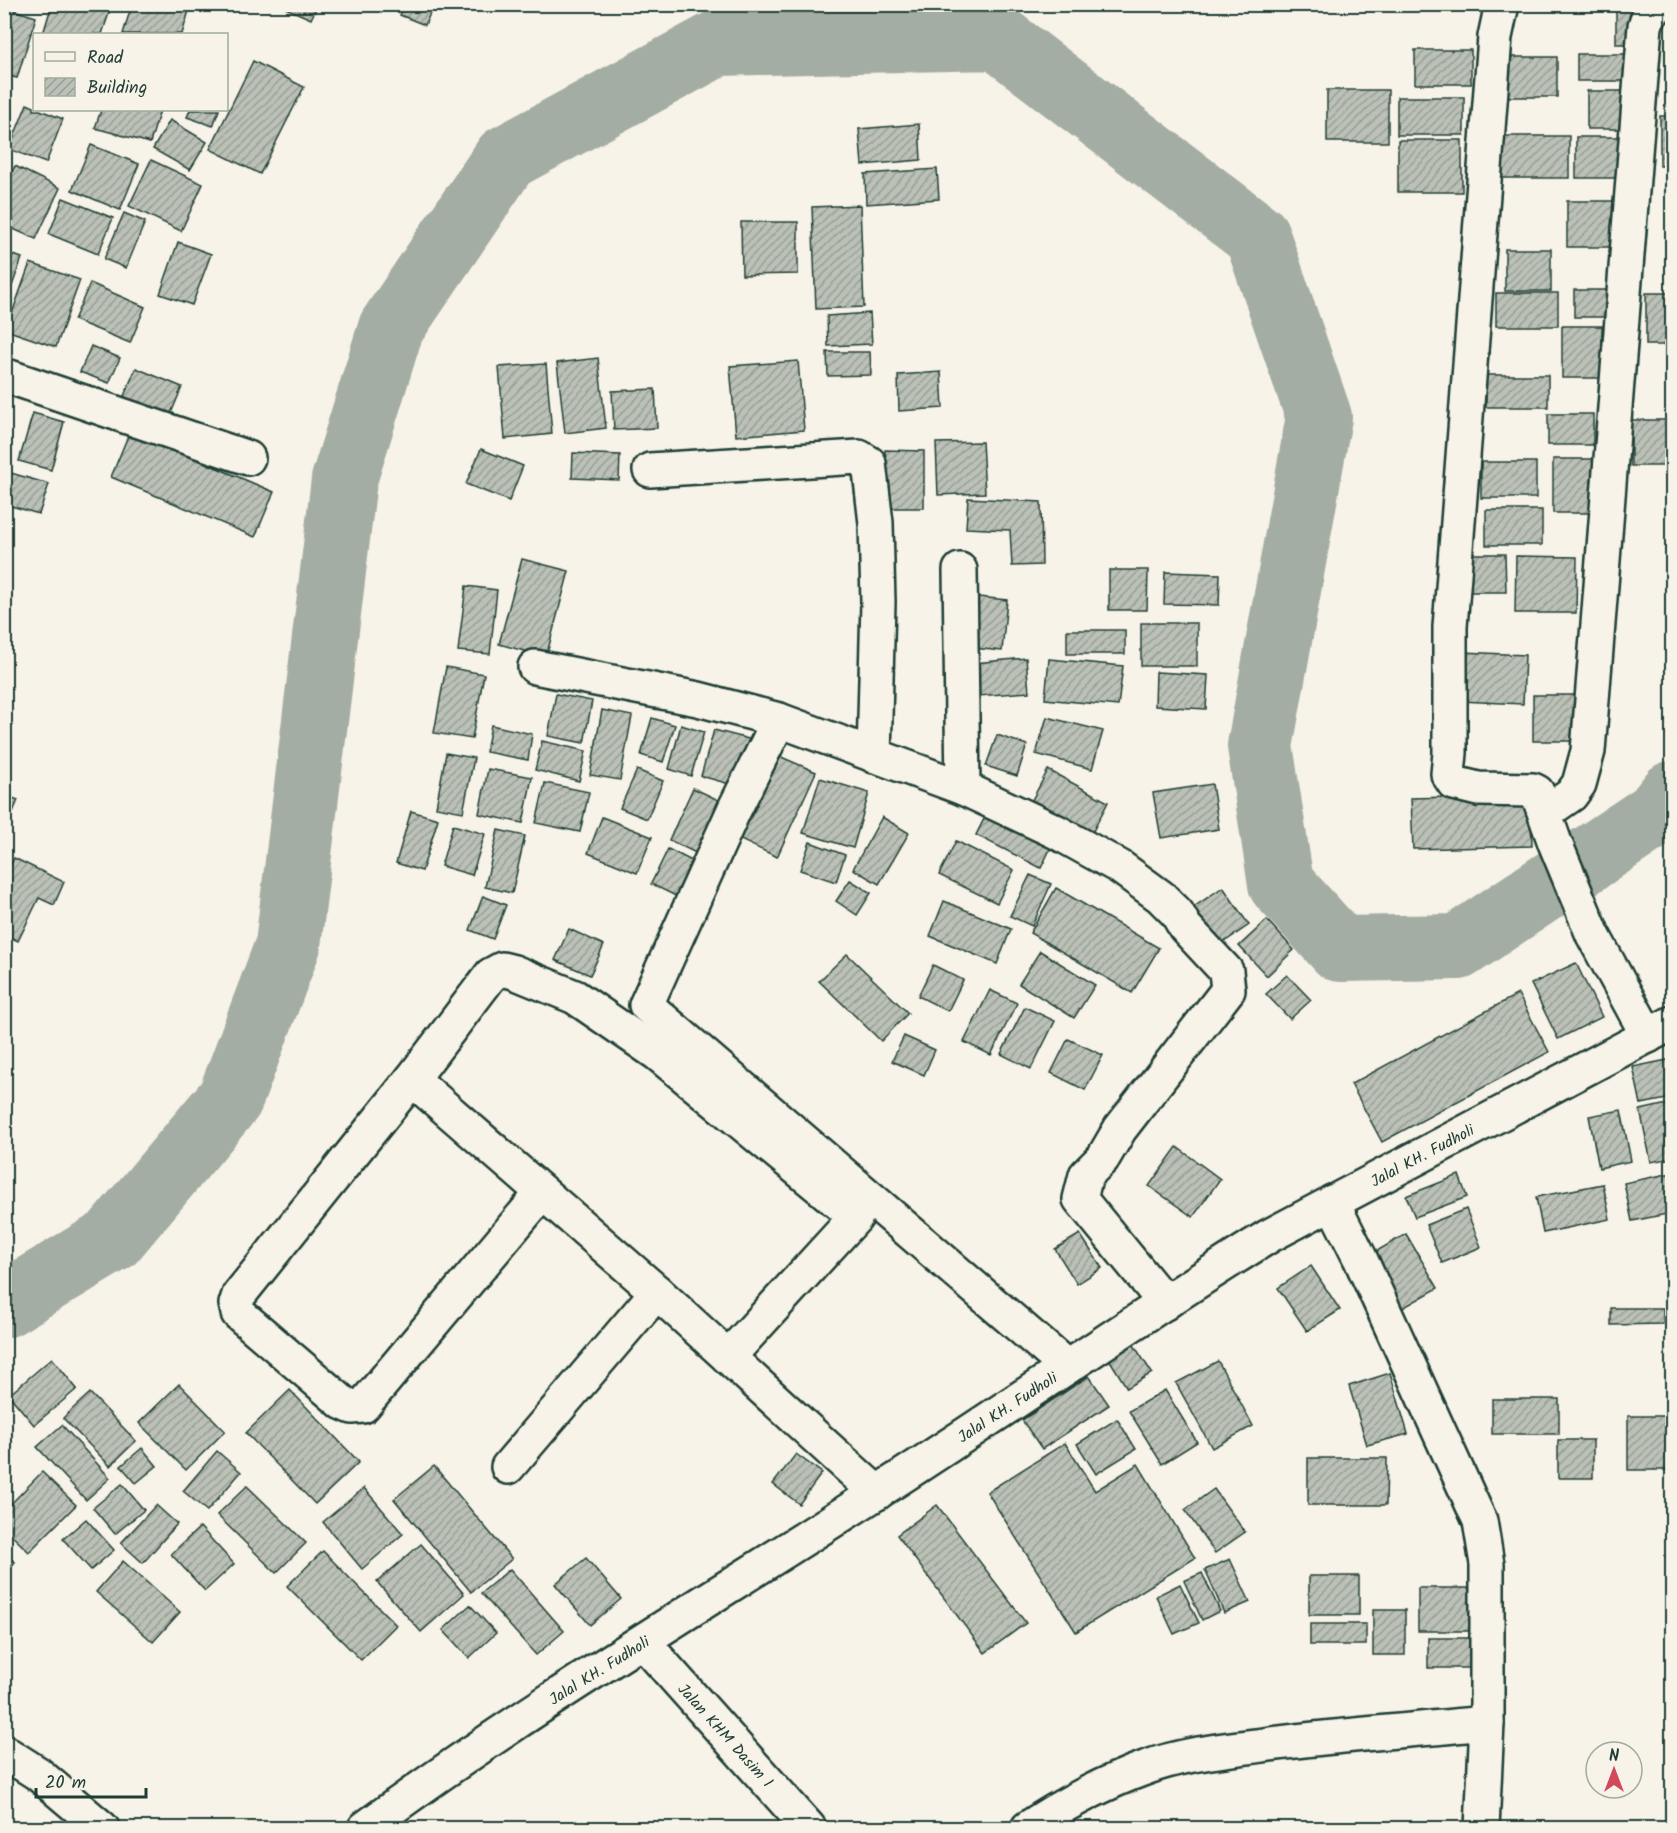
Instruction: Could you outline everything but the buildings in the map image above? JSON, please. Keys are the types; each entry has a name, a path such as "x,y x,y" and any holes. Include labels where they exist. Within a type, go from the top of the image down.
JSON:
{"street":[{"path":"1502,4 1495,37 1450,627 1448,774 1454,783 1478,789 1533,790 1540,796 1593,935 1660,1029"},
{"path":"1545,813 1570,795 1579,784 1588,751 1645,27 1648,17 1659,4"},
{"path":"4,375 248,458"},
{"path":"650,470 859,457 869,463 876,523 878,591 874,756"},
{"path":"960,570 963,788"},
{"path":"536,668 698,699 779,720 963,788 1057,832 1120,867 1177,913 1185,927 1226,971 1227,990 1120,1129 1103,1158 1086,1175 1080,1199 1165,1303"},
{"path":"779,720 734,810 646,1005 1067,1367"},
{"path":"542,1193 363,1406 352,1407 343,1403 238,1313 236,1304 239,1295 412,1079 491,975 502,969 575,997 658,1054 856,1217 728,1357"},
{"name":"Jalal KH. Fudholi","path":"365,1828 486,1742 877,1493 1269,1236 1660,1029"},
{"path":"412,1079 657,1292 877,1493"},
{"path":"1332,1202 1360,1258 1480,1521 1487,1564 1487,1723 1482,1828"},
{"path":"508,1467 657,1292"},
{"name":"Jalan KHM Dasim 1","path":"643,1642 809,1828"},
{"path":"1028,1828 1044,1817 1146,1767 1200,1753 1302,1740 1487,1723"},
{"path":"4,1752 37,1773 102,1828"}],"waterway":[{"path":"4,1305 112,1240 230,1099 288,945 344,480 391,328 506,158 718,43 997,37 1257,236 1319,417 1260,746 1281,884 1340,949 1458,947 1656,814 1672,794"}]}
